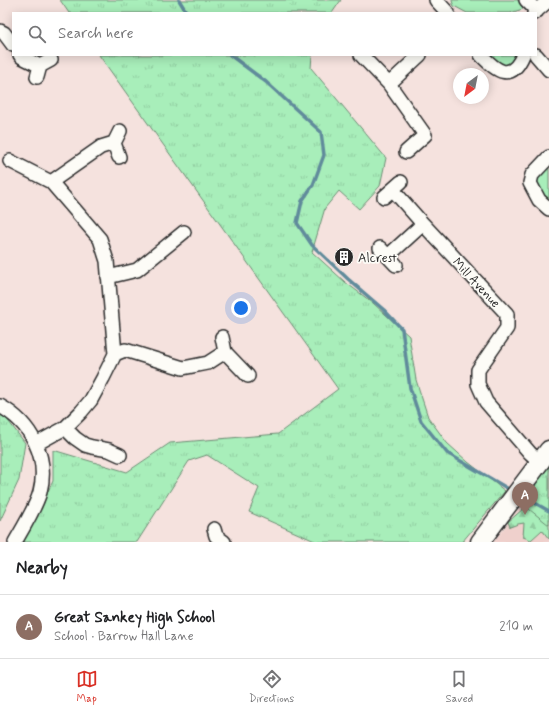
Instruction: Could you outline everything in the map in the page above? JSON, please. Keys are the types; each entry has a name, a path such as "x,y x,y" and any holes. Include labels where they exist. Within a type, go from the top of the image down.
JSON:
{"street":[{"path":"526,0 536,12 549,0"},
{"path":"0,31 4,33 12,44"},
{"path":"21,56 43,68"},
{"path":"363,56 389,84 425,135 406,152"},
{"path":"389,84 419,56"},
{"path":"483,56 491,66 505,72 515,68 522,56"},
{"path":"537,56 549,70"},
{"path":"119,157 114,143 120,131"},
{"path":"51,182 101,147 114,143"},
{"path":"549,157 532,175 530,183 539,200 549,209"},
{"path":"10,161 51,182 100,239 108,261 108,277 115,354 104,378 91,400 81,412 65,428 36,444"},
{"name":"Mill Avenue","path":"393,190 507,314 508,328 478,370 478,384 486,402 530,453 544,456"},
{"path":"388,256 423,224"},
{"path":"108,277 137,270 184,232"},
{"path":"222,337 225,352 248,376"},
{"path":"115,354 125,350 183,368 208,363 225,352"},
{"path":"0,406 18,418 28,430 36,444 41,461 42,477 40,493 15,542"},
{"path":"65,428 85,445 109,450 120,455"},
{"path":"480,542 544,456"}],"shaded area":[{"path":"523,504 549,525 549,542 494,542"}],"green space":[{"path":"60,0 341,0 333,12 68,12"},
{"path":"517,0 523,6 523,9 513,12 465,12 454,6 452,1"},
{"path":"100,56 312,56 311,68 386,158 380,186 359,209 339,191 325,208 312,252 345,282 373,303 409,336 416,380 428,417 447,443 468,462 505,491 462,542 317,542 249,512 259,488 207,455 189,461 137,542 23,542 53,481 53,450 127,472 170,443 278,434 338,389"},
{"path":"487,56 516,56 510,64 500,67"},
{"path":"549,158 549,209 532,175"},
{"path":"0,415 6,418 25,443 19,480 0,521"},
{"path":"549,457 549,525 515,498"},
{"path":"549,463 549,539 542,530 531,540 523,537 524,523 510,527 508,522 531,502"}],"waterway":[{"path":"179,0 186,12"},
{"path":"231,56 266,82 321,132 324,155 313,185 302,201 297,223 312,245 384,310 402,329 410,388 421,421 447,453 512,491"},
{"path":"521,495 549,511"}],"place":[{"name":"Alcrest","path":"344,257"},
{"name":"Great Sankey High School","path":"525,515"}]}
